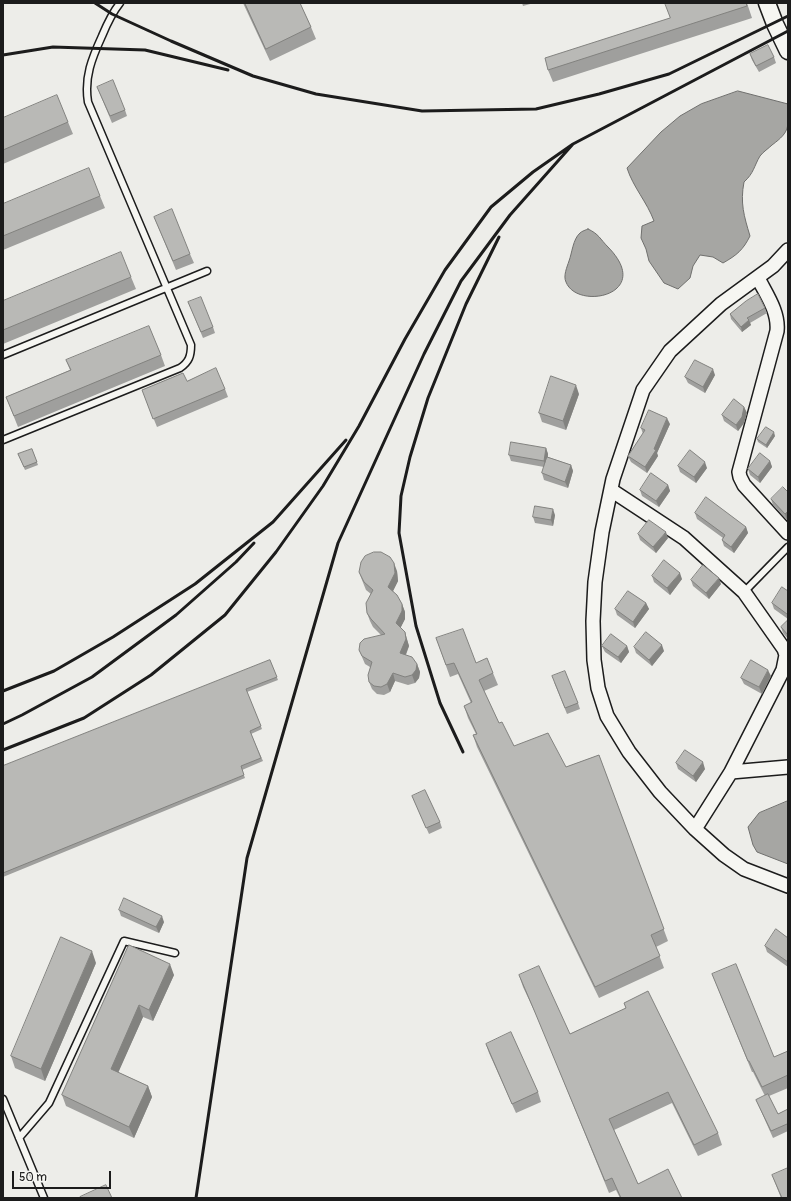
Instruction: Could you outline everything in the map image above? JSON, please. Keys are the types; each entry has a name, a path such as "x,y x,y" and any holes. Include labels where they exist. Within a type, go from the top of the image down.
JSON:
{"street":[{"path":"767,3 788,51"},
{"path":"788,250 773,266 721,304 670,351 643,390 612,479 602,532 593,621 594,660 598,688 608,716 629,752 660,792 695,829 724,856 744,869 788,886"},
{"path":"758,278 776,314 778,324 739,472 744,485 788,532"},
{"path":"611,490 684,538 744,592 781,644 786,655 783,670 731,772 695,829"},
{"path":"731,772 788,767"}],"lane":[{"path":"3,440 180,368 190,357 190,345 91,110 86,92 87,74 91,59 112,14 120,3"},
{"path":"3,355 207,271"},
{"path":"744,592 788,547"},
{"path":"19,1138 50,1103 124,941 175,953"},
{"path":"3,1100 44,1198"}],"shaded area":[{"path":"738,91 788,104 787,128 783,136 760,156 752,172 744,182 742,196 743,209 750,236 745,245 736,255 723,263 713,257 700,255 693,266 690,278 678,289 664,283 649,261 641,238 642,226 654,221 627,168 661,132 680,116 701,104"},
{"path":"588,229 599,237 620,263 623,277 618,287 609,293 597,296 584,296 573,291 565,280 576,239 581,232"},
{"path":"788,801 788,864 757,852 753,845 748,827 759,813"}],"building":[{"path":"245,3 300,3 311,27 266,49"},
{"path":"665,3 746,3 747,6 548,70 545,58 670,18"},
{"path":"768,45 774,57 756,66 750,54"},
{"path":"113,80 125,110 110,116 97,87"},
{"path":"57,95 68,122 3,150 3,118"},
{"path":"89,168 100,196 3,236 3,204"},
{"path":"172,209 190,254 173,261 154,217"},
{"path":"121,252 131,277 3,330 3,301"},
{"path":"758,294 765,308 747,318 749,320 741,327 730,314 746,301"},
{"path":"201,297 213,327 201,332 188,302"},
{"path":"149,326 161,355 14,416 6,397 71,370 66,360"},
{"path":"695,360 713,369 703,387 685,377"},
{"path":"216,368 225,389 153,419 142,390 183,373 187,381"},
{"path":"551,376 576,385 563,421 539,413"},
{"path":"734,399 744,407 742,417 736,425 722,415"},
{"path":"649,410 667,418 654,449 656,450 645,467 628,456 645,430 641,428"},
{"path":"766,427 774,432 766,445 757,439"},
{"path":"511,442 546,448 544,461 509,455"},
{"path":"32,449 37,462 24,467 18,454"},
{"path":"690,450 705,462 694,477 678,466"},
{"path":"760,453 770,461 758,477 748,469"},
{"path":"547,457 571,465 565,482 542,473"},
{"path":"651,473 668,485 656,501 640,490"},
{"path":"783,487 788,492 788,511 785,514 771,499"},
{"path":"706,497 746,527 731,547 722,540 725,535 695,513"},
{"path":"535,506 553,509 551,520 533,517"},
{"path":"649,520 666,532 653,547 638,534"},
{"path":"374,552 381,552 390,557 394,563 395,573 388,587 397,595 402,604 402,611 396,623 405,632 406,639 400,653 412,657 417,664 416,670 412,675 405,677 393,673 387,684 381,687 374,686 369,682 368,675 372,662 362,656 359,650 360,643 364,639 385,634 367,613 366,603 373,590 364,582 359,572 361,562 365,556"},
{"path":"664,560 680,573 667,588 652,576"},
{"path":"703,565 719,578 706,593 691,580"},
{"path":"782,587 788,591 787,614 772,603"},
{"path":"628,591 646,603 633,622 615,609"},
{"path":"788,620 788,635 781,627"},
{"path":"463,629 476,663 487,658 493,673 479,680 499,723 502,722 514,746 548,733 566,767 599,755 664,929 651,935 660,956 595,987 473,735 477,734 464,706 472,702 454,663 446,665 436,638"},
{"path":"646,632 662,645 649,660 634,647"},
{"path":"611,634 627,646 618,657 602,646"},
{"path":"270,660 277,677 246,689 261,726 250,731 261,758 241,766 244,775 3,873 3,766"},
{"path":"751,660 768,670 759,687 741,678"},
{"path":"565,671 578,703 565,708 552,676"},
{"path":"685,750 703,762 693,776 676,763"},
{"path":"425,790 440,822 426,828 412,796"},
{"path":"124,898 162,916 156,927 119,910"},
{"path":"776,929 788,938 788,962 765,946"},
{"path":"61,937 92,951 41,1069 11,1056"},
{"path":"129,945 170,964 149,1010 139,1005 111,1069 148,1086 129,1127 62,1095"},
{"path":"736,964 774,1057 788,1051 788,1075 762,1087 748,1061 712,974"},
{"path":"539,966 570,1034 626,1008 624,1003 648,991 718,1133 694,1145 668,1092 609,1119 638,1184 668,1169 682,1198 621,1198 612,1178 605,1181 519,975"},
{"path":"511,1032 538,1092 512,1104 486,1044"},
{"path":"768,1094 778,1114 788,1109 788,1126 787,1124 771,1131 756,1100"},
{"path":"788,1168 788,1198 782,1198 772,1175"},
{"path":"106,1185 112,1198 80,1198 80,1197"}],"railway":[{"path":"95,3 112,14 253,76 316,94 422,111 536,109 599,94 669,74 788,16"},
{"path":"3,750 84,718 151,675 225,615 276,552 323,486 359,426 405,339 445,270 491,207 533,172 573,144 788,31"},
{"path":"3,55 53,47 145,50 228,70"},
{"path":"196,1198 247,858 338,543 424,354 461,281 510,215 573,144"},
{"path":"463,752 440,703 416,626 399,533 401,496 410,457 428,398 466,304 499,237"},
{"path":"3,691 54,671 113,637 195,584 273,522 346,440"},
{"path":"3,724 92,677 176,615 236,562 254,543"}]}
